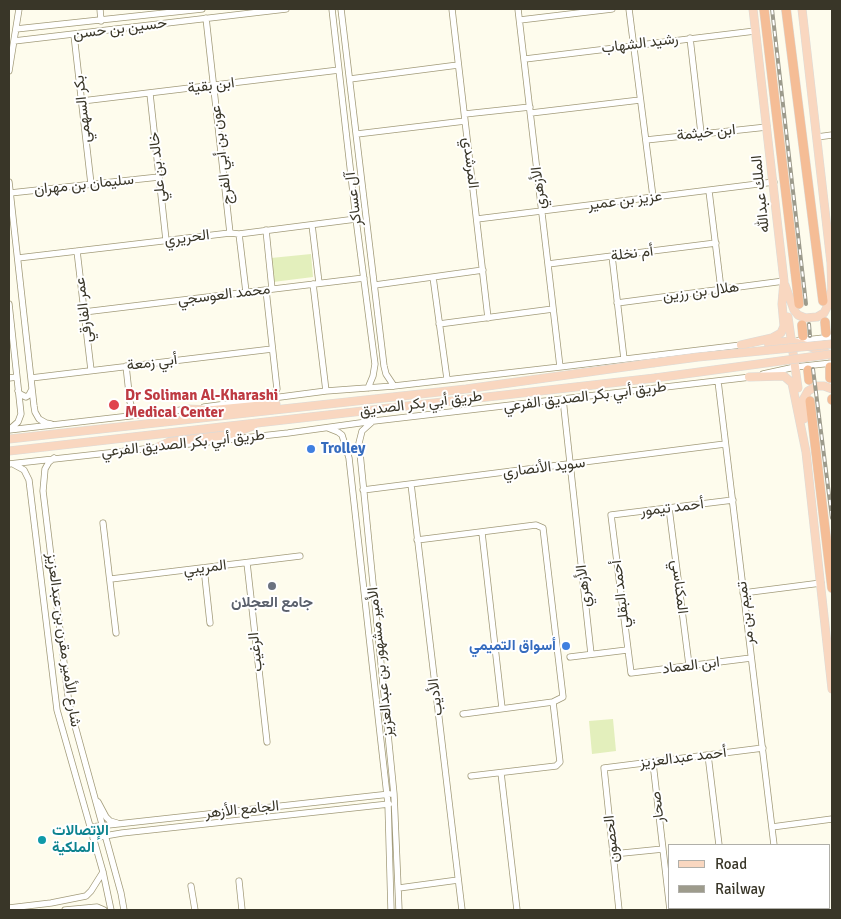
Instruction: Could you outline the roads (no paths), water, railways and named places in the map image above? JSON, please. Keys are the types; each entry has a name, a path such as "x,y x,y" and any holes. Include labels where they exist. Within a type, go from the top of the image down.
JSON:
{"highway":[{"name":"الملك عبدالله","path":"764,9 799,304"},
{"path":"786,9 823,302"},
{"path":"825,322 831,339"},
{"path":"802,326 803,336"},
{"path":"830,378 832,360"},
{"path":"808,370 809,380"},
{"path":"810,401 832,588"}],"main road":[{"name":"الملك عبدالله","path":"741,345 772,338 781,332 784,326 782,304 784,281 753,9"},
{"path":"802,9 832,263 832,296"},
{"path":"784,281 794,310 798,315 805,318 817,317 824,313 829,304 832,289"},
{"path":"784,281 806,452 832,689"},
{"path":"795,367 822,350 831,339"},
{"name":"طريق أبي بكر الصديق","path":"9,439 466,389 831,339"},
{"path":"791,341 813,354 832,360"},
{"path":"741,345 791,341 822,350 832,360"},
{"name":"طريق أبي بكر الصديق","path":"9,450 832,360"},
{"path":"749,377 784,376 792,383 806,452"},
{"path":"806,452 803,400 808,391 817,386 832,389"},
{"path":"186,409 213,410 286,404 297,407"},
{"path":"158,447 169,442 228,435 258,423"}],"street":[{"path":"9,71 19,9"},
{"path":"100,9 101,21"},
{"name":"حسين بن حسن","path":"16,30 202,9"},
{"name":"حسين بن حسن","path":"14,41 286,9"},
{"name":"آل عساكر","path":"332,9 375,364 368,388"},
{"name":"آل عساكر","path":"341,9 384,366 386,374 394,386"},
{"name":"المرشدي","path":"452,9 488,318"},
{"name":"الأزهري","path":"518,9 560,367"},
{"path":"520,20 612,9"},
{"path":"629,9 653,198"},
{"name":"عون بن أبي الفرج","path":"206,18 230,233"},
{"name":"رشيد الشهاب","path":"525,59 755,31"},
{"name":"بكر السهمي","path":"74,35 91,184"},
{"path":"690,38 701,134"},
{"path":"350,79 458,65"},
{"name":"ابن بقية","path":"82,100 150,94 339,70"},
{"name":"خالد بن علي","path":"150,94 166,240"},
{"path":"356,134 530,110 640,100"},
{"name":"ابن خيثمة","path":"646,140 767,127"},
{"path":"817,137 832,135"},
{"name":"سليمان بن مهران","path":"10,193 159,177"},
{"path":"9,182 35,412 39,419 53,425"},
{"name":"عزيز بن عمير","path":"477,219 774,182"},
{"path":"709,191 721,289"},
{"name":"الحريري","path":"18,258 356,219"},
{"path":"312,224 326,391"},
{"path":"266,230 272,349 277,389 271,398"},
{"path":"239,234 246,292"},
{"name":"أم نخلة","path":"548,264 716,243"},
{"path":"360,251 370,249"},
{"name":"عمر الفارقي","path":"77,251 91,370"},
{"path":"612,256 624,359"},
{"path":"375,285 483,270"},
{"path":"433,277 447,379"},
{"name":"محمد العوسجي","path":"84,312 364,278"},
{"name":"هلال بن رزين","path":"617,303 784,281"},
{"path":"9,304 20,418 16,426 9,430"},
{"path":"439,324 554,309"},
{"path":"791,341 831,339"},
{"path":"9,430 326,391 394,386 741,345"},
{"name":"أبي زمعة","path":"31,378 272,349"},
{"name":"طريق أبي بكر الصديق الفرعي","path":"11,464 718,381 749,377 832,360"},
{"path":"375,364 376,369 380,370 384,366"},
{"path":"126,366 130,402 138,415"},
{"path":"9,378 17,377"},
{"name":"تميم بن مر","path":"718,381 774,844"},
{"path":"18,391 26,396 29,395 32,389"},
{"path":"277,389 286,397"},
{"name":"الأزهري","path":"563,399 592,654"},
{"name":"الأمير مشهور بن عبدالعزيز","path":"374,421 367,425 362,432 359,439 359,447 395,804 399,910"},
{"name":"الأمير مشهور بن عبدالعزيز","path":"326,428 342,435 347,449 388,804 391,910"},
{"path":"347,449 354,444 359,447"},
{"name":"سويد الأنصاري","path":"363,490 725,444"},
{"name":"شارع الأمير مقرن بن عبدالعزيز","path":"55,458 49,462 45,469 43,491 58,627 69,704 124,910"},
{"name":"شارع الأمير مقرن بن عبدالعزيز","path":"11,464 19,466 27,474 57,710 103,872 111,910"},
{"name":"الأديب","path":"411,484 462,910"},
{"path":"30,491 32,487 37,485 43,491"},
{"name":"أحمد تيمور","path":"611,515 733,500"},
{"name":"المكناسي","path":"669,508 689,665"},
{"name":"أحمد البقلي","path":"611,515 631,674"},
{"path":"103,523 116,633"},
{"path":"417,540 536,526 543,528 563,697 553,702 463,714"},
{"path":"482,532 502,708"},
{"name":"المريبي","path":"111,579 300,556"},
{"name":"الرغيب","path":"247,562 267,742"},
{"path":"204,568 210,623"},
{"path":"743,593 821,583"},
{"path":"46,629 58,627"},
{"path":"570,657 627,650"},
{"name":"ابن العماد","path":"631,674 751,658"},
{"path":"471,776 556,766 560,762 553,702"},
{"name":"أحمد عبدالعزيز","path":"604,768 763,748"},
{"path":"708,755 719,844"},
{"name":"صحار","path":"653,763 668,893"},
{"name":"الحصون","path":"604,768 619,910"},
{"path":"501,773 517,910"},
{"name":"الجامع الأزهر","path":"90,827 394,794"},
{"path":"93,795 110,821 122,825"},
{"name":"الجامع الأزهر","path":"93,838 139,831 395,804"},
{"path":"243,810 244,820"},
{"path":"772,827 832,819"},
{"path":"137,822 139,831"},
{"path":"613,854 663,849"},
{"path":"9,908 51,903 86,896 103,872"},
{"path":"239,880 242,910"},
{"path":"399,888 458,880"},
{"path":"191,886 195,910"},
{"path":"65,910 97,907 104,910"}],"railway":[{"path":"772,9 806,304"},
{"path":"809,324 810,336"},
{"path":"813,369 832,518"}],"place":[{"name":"Dr Soliman Al-Kharashi Medical Center","path":"114,405"},
{"name":"Trolley","path":"311,449"},
{"name":"جامع العجلان","path":"272,586"},
{"name":"أسواق التميمي","path":"566,646"},
{"name":"الإتصالات الملكية","path":"42,840"}]}
